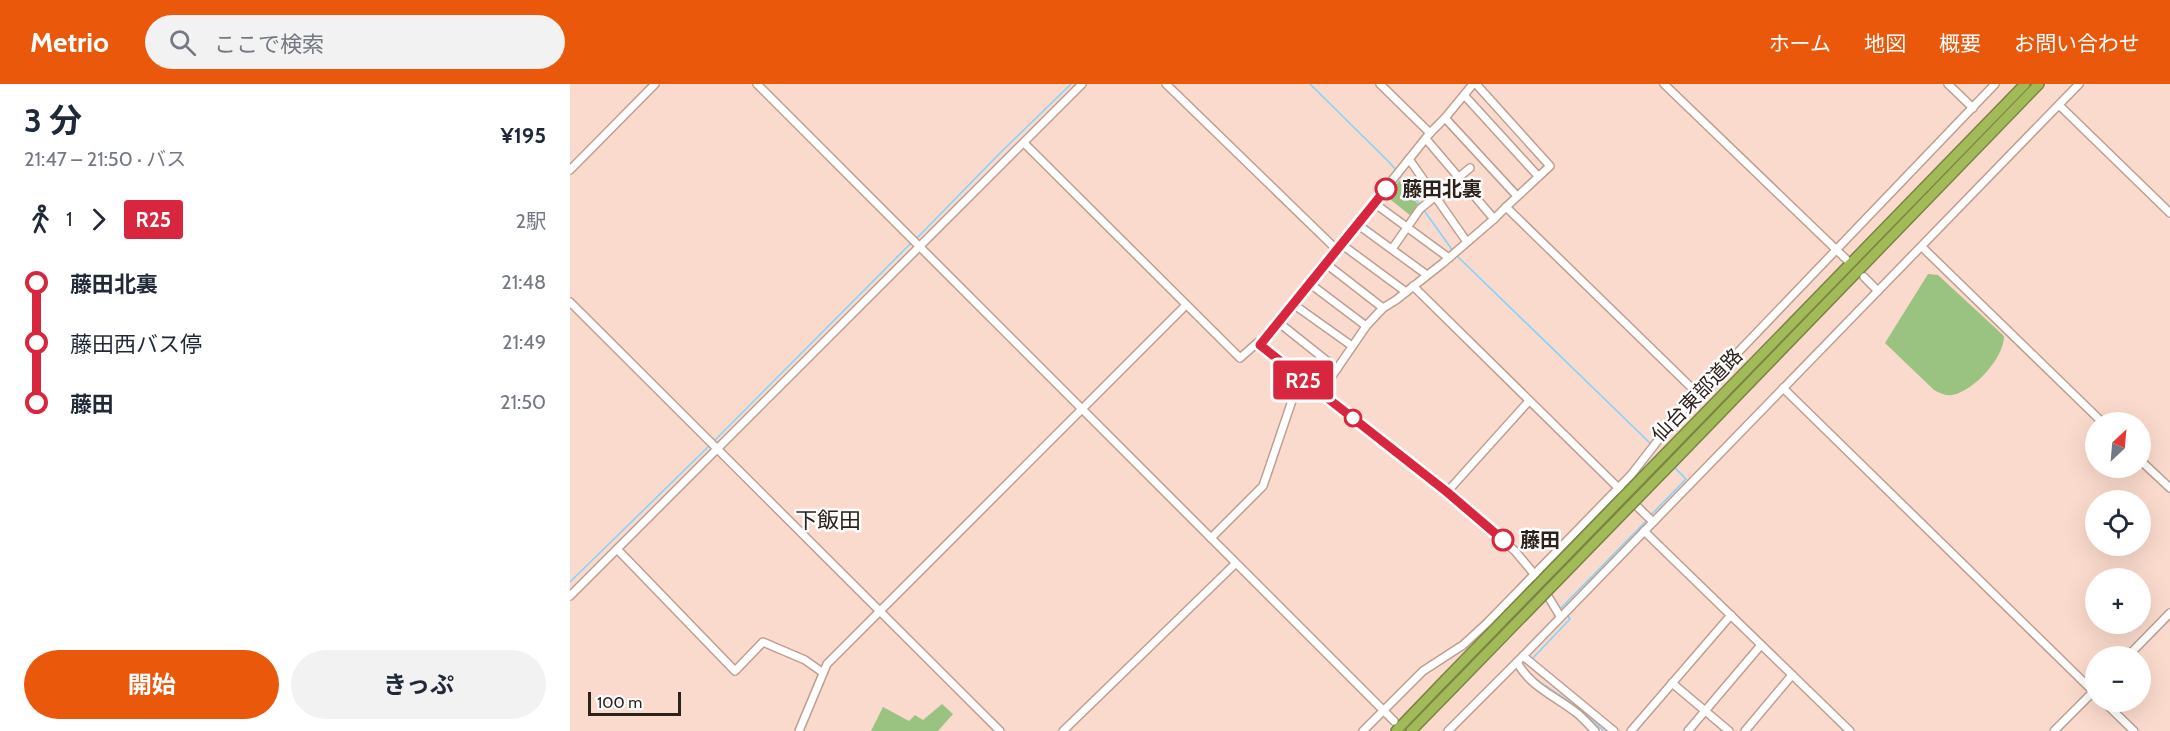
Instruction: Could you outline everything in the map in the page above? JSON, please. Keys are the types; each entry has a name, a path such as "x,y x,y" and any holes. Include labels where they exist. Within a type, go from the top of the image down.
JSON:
{"highway":[{"name":"仙台東部道路","path":"1395,726 1445,680 2025,84"},
{"name":"仙台東部道路","path":"1411,731 2039,84"}],"street":[{"path":"570,170 655,84"},
{"path":"757,84 1384,710 1395,726"},
{"path":"570,596 916,243 1082,84"},
{"path":"1166,84 1339,247 1406,292"},
{"path":"1380,84 1428,136 1458,177 1494,219"},
{"path":"1260,345 1409,159 1474,84 1550,166 1453,254 1383,308 1366,326 1321,392"},
{"path":"1664,84 1846,259"},
{"path":"1948,84 1973,108"},
{"path":"1363,731 1423,670 1463,645 1535,575 1618,488 1698,394 1995,84"},
{"path":"1448,731 1524,657 1560,616 1644,531 1650,519 1783,388 2079,84"},
{"path":"1464,94 1538,176"},
{"path":"2059,105 2170,213"},
{"path":"1446,118 1517,196"},
{"path":"1024,142 1240,358 1257,343 1260,345 1447,492 1515,551 1535,575 1560,616"},
{"path":"1409,159 1467,242"},
{"path":"1392,249 1423,207 1470,168"},
{"path":"1374,203 1407,228 1453,254"},
{"path":"1506,207 1698,394"},
{"path":"1357,224 1427,275"},
{"path":"1922,246 2092,412"},
{"path":"1325,263 1383,308"},
{"path":"1864,278 1878,291"},
{"path":"1309,284 1366,326"},
{"path":"1413,286 1650,519"},
{"path":"570,302 1000,731"},
{"path":"1293,304 1352,346"},
{"path":"799,731 826,664 1186,305"},
{"path":"1278,322 1337,369"},
{"path":"1211,538 1263,486 1300,377"},
{"path":"1783,388 2085,682"},
{"path":"1447,492 1529,401"},
{"path":"2151,470 2170,488"},
{"path":"1644,531 1850,731"},
{"path":"617,549 735,671 763,642 805,660 822,672"},
{"path":"1063,731 1236,564"},
{"path":"2138,646 2170,613"},
{"path":"1631,731 1731,615"},
{"path":"1688,731 1761,645"},
{"path":"1524,657 1576,697 1614,731"},
{"path":"1518,662 1524,674 1537,687 1580,715 1594,731"},
{"path":"1745,731 1792,675"},
{"path":"1672,683 1729,731"},
{"path":"2054,731 2085,702"},
{"path":"2114,712 2134,731"}],"green space":[{"path":"1400,180 1419,206 1411,216 1386,196"},
{"path":"1928,274 1938,275 2004,336 1999,354 1986,372 1969,387 1952,395 1945,395 1934,390 1885,343"},
{"path":"942,704 953,714 938,731 871,731 883,707 909,721 915,715 923,720"}],"waterway":[{"path":"917,238 1071,84"},
{"path":"1310,84 1396,170"},
{"path":"1400,177 1420,205"},
{"path":"1423,209 1453,251"},
{"path":"713,442 911,243"},
{"path":"1456,255 1651,444"},
{"path":"570,582 710,445"},
{"path":"1650,516 1686,479 1673,466"},
{"path":"1561,608 1647,520"},
{"path":"1532,659 1570,619 1568,616"},
{"path":"1534,678 1576,706 1604,731"}],"bus line":[{"name":"R25","path":"1386,189 1260,345 1447,492 1503,540"}],"place":[{"name":"藤田北裏","path":"1386,189"},
{"name":"藤田","path":"1503,540"}],"district":[{"name":"下飯田","path":"828,520"}]}
